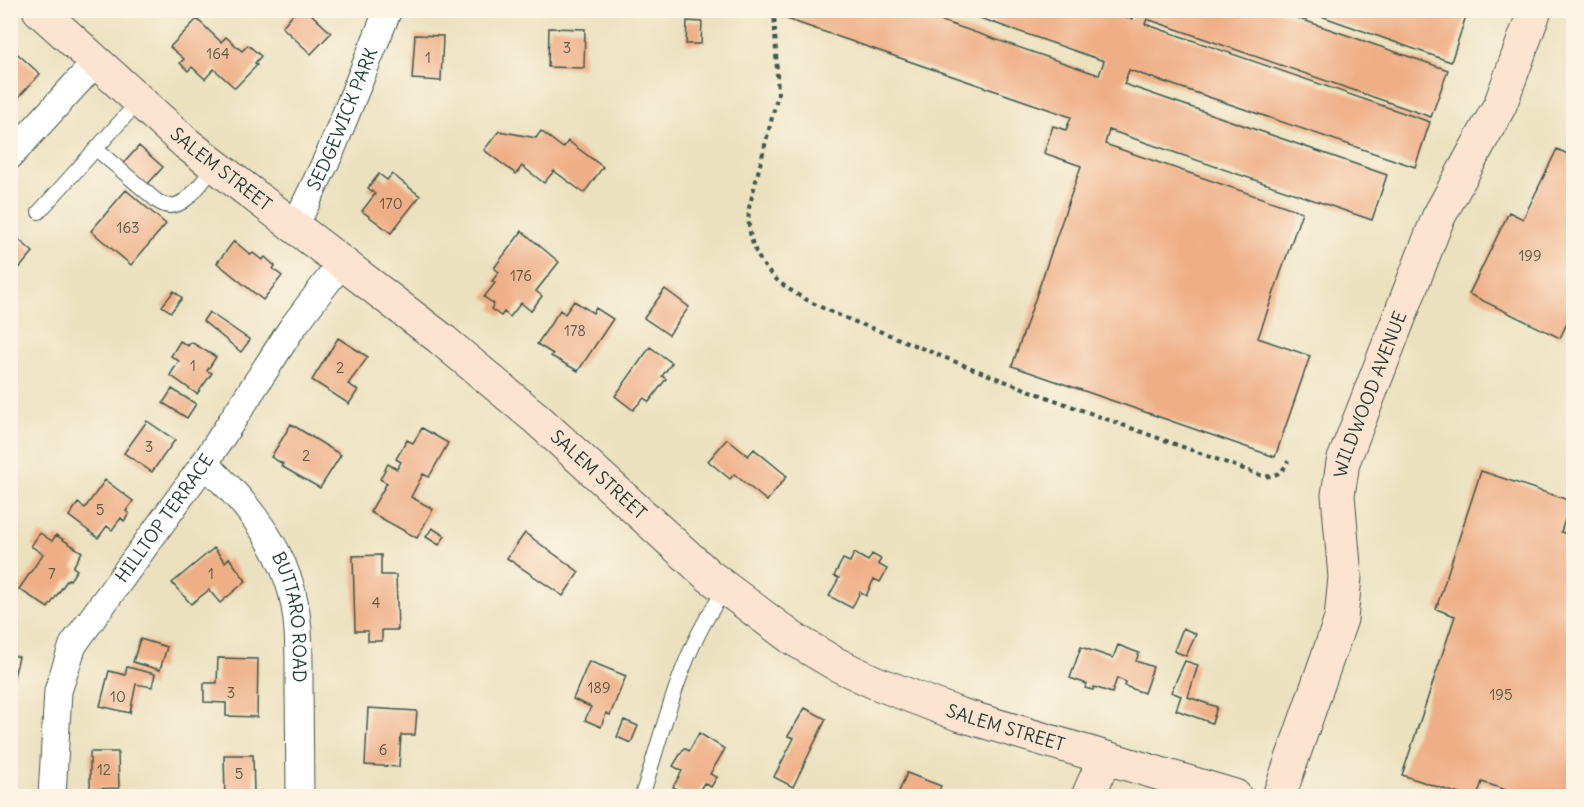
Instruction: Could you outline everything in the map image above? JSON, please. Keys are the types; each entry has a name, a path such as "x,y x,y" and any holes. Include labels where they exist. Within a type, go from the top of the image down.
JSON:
{"street":[{"name":"SALEM STREET","path":"39,10 139,101 215,165 440,338 528,412 726,590 811,651 874,681 996,727 1235,796"},
{"name":"SEDGEWICK PARK","path":"295,226 330,153 388,10"},
{"name":"WILDWOOD AVENUE","path":"1279,796 1341,619 1345,577 1338,495 1344,462 1438,218 1500,105 1535,10"},
{"path":"10,156 96,62"},
{"name":"HILLTOP TERRACE","path":"52,796 55,708 60,677 69,654 86,626 204,464 292,328 342,262"},
{"name":"BUTTARO ROAD","path":"204,464 227,484 257,522 281,560 290,585 299,633 300,796"},
{"path":"1088,796 1104,759"}],"lane":[{"path":"39,212 139,101"},
{"path":"96,149 157,201 168,206 184,201 215,165"},
{"path":"642,796 691,651 707,613 726,590"}],"path":[{"path":"774,10 778,94 749,208 748,223 750,237 758,257 782,285 818,304 942,357 1260,475 1274,476 1283,471 1288,461"}],"building":[{"path":"296,10 307,10 331,33 311,54 282,27"},
{"path":"783,10 910,10 1099,75 1104,61 957,10 1105,10 1132,19 1134,14 1124,10 1274,10 1448,70 1431,117 1147,19 1145,24 1430,122 1415,167 1129,70 1124,84 1387,175 1372,220 1109,130 1105,144 1302,212 1258,338 1310,356 1275,457 1012,366 1081,166 1044,153 1053,126 1066,130 1071,117 781,17"},
{"path":"1304,10 1468,10 1451,62"},
{"path":"197,19 221,42 226,37 242,51 248,45 261,56 255,63 257,65 235,88 214,69 205,79 192,67 188,71 180,63 184,59 170,47"},
{"path":"687,21 702,22 701,44 686,44"},
{"path":"549,28 585,29 584,68 548,67"},
{"path":"415,35 443,36 441,81 412,79"},
{"path":"10,47 40,74 17,99 10,93"},
{"path":"499,131 536,138 541,131 563,148 568,141 603,167 584,193 554,171 544,183 522,166 516,174 484,150"},
{"path":"139,146 163,167 146,186 122,165"},
{"path":"1557,149 1574,157 1574,326 1567,323 1560,338 1469,294 1509,212 1523,219"},
{"path":"379,174 387,180 392,174 420,196 391,233 362,211 375,194 368,188"},
{"path":"126,190 166,224 131,265 91,231"},
{"path":"522,231 559,262 536,291 542,296 531,311 521,303 510,317 504,312 501,316 491,309 494,304 484,297 495,283 492,281 499,272 494,268"},
{"path":"10,232 33,252 16,272 14,270 10,274"},
{"path":"234,241 251,255 253,253 262,260 265,257 275,266 273,269 282,276 263,300 217,263"},
{"path":"665,289 689,307 669,335 644,318"},
{"path":"174,291 182,298 171,312 162,306"},
{"path":"574,301 593,313 596,308 613,319 578,371 551,356 553,354 537,344 560,310 565,314"},
{"path":"209,312 250,340 241,352 203,321"},
{"path":"338,338 368,357 348,384 358,390 349,404 312,380"},
{"path":"180,341 188,346 191,342 216,357 207,371 212,373 197,394 170,375 179,361 171,356"},
{"path":"650,347 672,363 662,376 666,379 649,402 644,398 633,410 615,396"},
{"path":"172,389 196,404 187,418 163,403"},
{"path":"147,421 175,440 152,472 124,453"},
{"path":"291,424 341,455 320,488 281,466 283,464 271,457"},
{"path":"422,428 448,443 429,477 423,474 411,497 433,509 417,538 370,512 387,483 380,479 388,464 397,469 401,462 396,459 407,440 413,443"},
{"path":"727,439 748,456 754,449 787,476 767,501 734,474 730,479 708,461"},
{"path":"1481,471 1571,501 1561,532 1574,536 1574,796 1524,796 1482,782 1477,796 1465,796 1402,775 1455,616 1436,609"},
{"path":"105,480 133,501 126,511 129,514 124,521 121,518 112,530 107,526 98,538 69,516 78,503 85,508"},
{"path":"432,528 445,536 439,545 426,537"},
{"path":"40,533 52,541 56,535 82,552 73,567 77,570 48,608 19,589 43,554 31,546"},
{"path":"525,533 579,572 563,596 507,558"},
{"path":"214,548 225,562 229,558 246,581 220,603 209,590 191,604 172,583"},
{"path":"854,553 868,561 872,554 881,559 878,564 887,569 880,582 874,579 866,596 860,592 852,608 829,596 839,578 834,576 843,559 850,562"},
{"path":"381,555 381,575 396,575 398,630 382,630 382,641 368,641 368,631 355,631 353,556"},
{"path":"1183,628 1196,634 1186,656 1174,651"},
{"path":"140,639 167,647 160,670 133,662"},
{"path":"1118,645 1139,653 1136,661 1153,667 1144,693 1125,686 1126,682 1117,678 1112,693 1094,687 1093,690 1085,688 1087,684 1070,678 1081,647 1113,658"},
{"path":"10,654 19,657 11,689 10,688"},
{"path":"218,658 258,659 257,717 226,716 226,703 204,702 204,683 217,683"},
{"path":"589,661 626,676 610,715 606,713 601,727 585,720 591,707 573,699"},
{"path":"1185,661 1198,665 1188,697 1217,707 1212,723 1176,710 1181,696 1171,692"},
{"path":"127,667 155,674 152,687 136,684 130,713 100,706 109,671 125,675"},
{"path":"368,708 417,711 415,735 401,735 399,767 365,765"},
{"path":"805,708 826,719 793,787 774,777 794,738 788,736"},
{"path":"624,720 638,726 631,743 617,737"},
{"path":"699,733 725,749 710,774 717,777 711,787 704,783 696,796 689,796 673,787 682,771 673,766 684,748 689,751"},
{"path":"90,752 118,752 119,788 90,789"},
{"path":"224,755 253,755 254,793 259,792 259,796 225,796"},
{"path":"907,773 941,786 937,796 897,796"}]}
